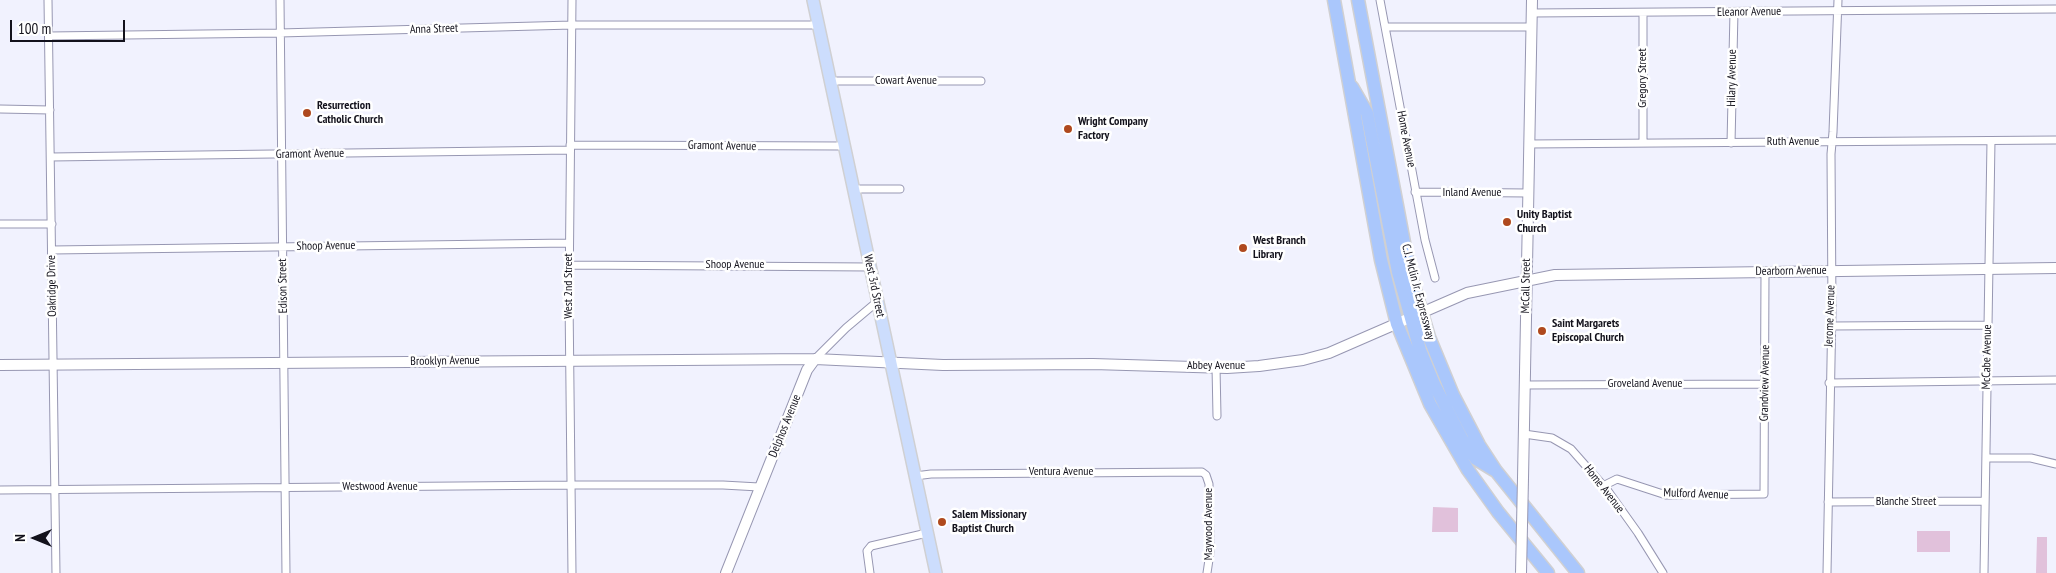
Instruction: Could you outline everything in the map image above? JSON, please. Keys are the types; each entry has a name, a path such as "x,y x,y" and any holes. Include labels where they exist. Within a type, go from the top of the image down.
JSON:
{"highway":[{"name":"C.J. Mclin Jr. Expressway","path":"1334,0 1381,260 1397,324 1418,376 1447,436 1473,477 1548,573"},
{"name":"C.J. Mclin Jr. Expressway","path":"1358,0 1409,269 1416,316"},
{"path":"1348,81 1367,113 1398,272 1416,316 1420,350 1434,384 1462,439 1476,459 1496,471 1578,573"}],"main road":[{"name":"West 3rd Street","path":"813,0 936,573"}],"street":[{"name":"Oakridge Drive","path":"48,0 56,573"},
{"name":"Edison Street","path":"280,0 286,573"},
{"name":"West 2nd Street","path":"572,0 569,243 572,573"},
{"name":"Home Avenue","path":"1380,0 1425,240 1435,278"},
{"name":"McCall Street","path":"1521,573 1532,0"},
{"name":"Jerome Avenue","path":"1826,573 1831,326 1832,142 1838,0"},
{"name":"Eleanor Avenue","path":"1532,13 2056,9"},
{"name":"Gregory Street","path":"1643,12 1643,143"},
{"name":"Hilary Avenue","path":"1731,143 1734,12"},
{"name":"Anna Street","path":"49,36 280,33 572,25 818,25"},
{"path":"1385,27 1532,28"},
{"name":"Cowart Avenue","path":"830,81 981,81"},
{"path":"0,110 50,110"},
{"name":"Ruth Avenue","path":"1529,144 2056,140"},
{"name":"McCabe Avenue","path":"1984,573 1987,268 1991,141"},
{"name":"Gramont Avenue","path":"51,157 570,148 844,146"},
{"path":"854,189 900,189"},
{"name":"Inland Avenue","path":"1416,192 1528,193"},
{"path":"0,224 52,224"},
{"name":"Shoop Avenue","path":"52,250 569,243"},
{"name":"Shoop Avenue","path":"569,264 870,267"},
{"name":"Dearborn Avenue","path":"1526,279 1585,273 2056,268"},
{"name":"Grandview Avenue","path":"1764,494 1765,272"},
{"name":"Abbey Avenue","path":"891,363 1259,366 1303,360 1353,345 1467,293 1526,279"},
{"name":"Delphos Avenue","path":"726,573 807,370 846,328 878,301"},
{"path":"1831,326 1987,325"},
{"name":"Brooklyn Avenue","path":"0,365 570,359 815,360 891,363"},
{"path":"1216,367 1217,416"},
{"path":"1829,383 2056,380"},
{"name":"Groveland Avenue","path":"1525,385 1765,384"},
{"name":"Home Avenue","path":"1524,434 1552,438 1562,442 1571,449 1603,486 1638,533 1663,573"},
{"path":"1986,458 2031,458 2056,464"},
{"name":"Ventura Avenue","path":"915,476 931,474 1197,471 1206,475"},
{"name":"Maywood Avenue","path":"1206,475 1209,484 1210,554 1207,573"},
{"name":"Mulford Avenue","path":"1603,486 1617,479 1666,495 1764,494"},
{"name":"Westwood Avenue","path":"0,490 571,485 723,485 759,487"},
{"name":"Blanche Street","path":"1828,502 1985,501"},
{"path":"870,573 867,551 871,546 927,533"}],"shaded area":[{"path":"1433,507 1458,508 1458,532 1432,532"},
{"path":"1917,531 1950,531 1950,552 1917,552"},
{"path":"2037,537 2047,537 2047,573 2036,573"}],"place":[{"name":"Resurrection Catholic Church","path":"307,113"},
{"name":"Wright Company Factory","path":"1068,129"},
{"name":"Unity Baptist Church","path":"1507,222"},
{"name":"West Branch Library","path":"1243,248"},
{"name":"Saint Margarets Episcopal Church","path":"1542,331"},
{"name":"Salem Missionary Baptist Church","path":"942,522"}]}
